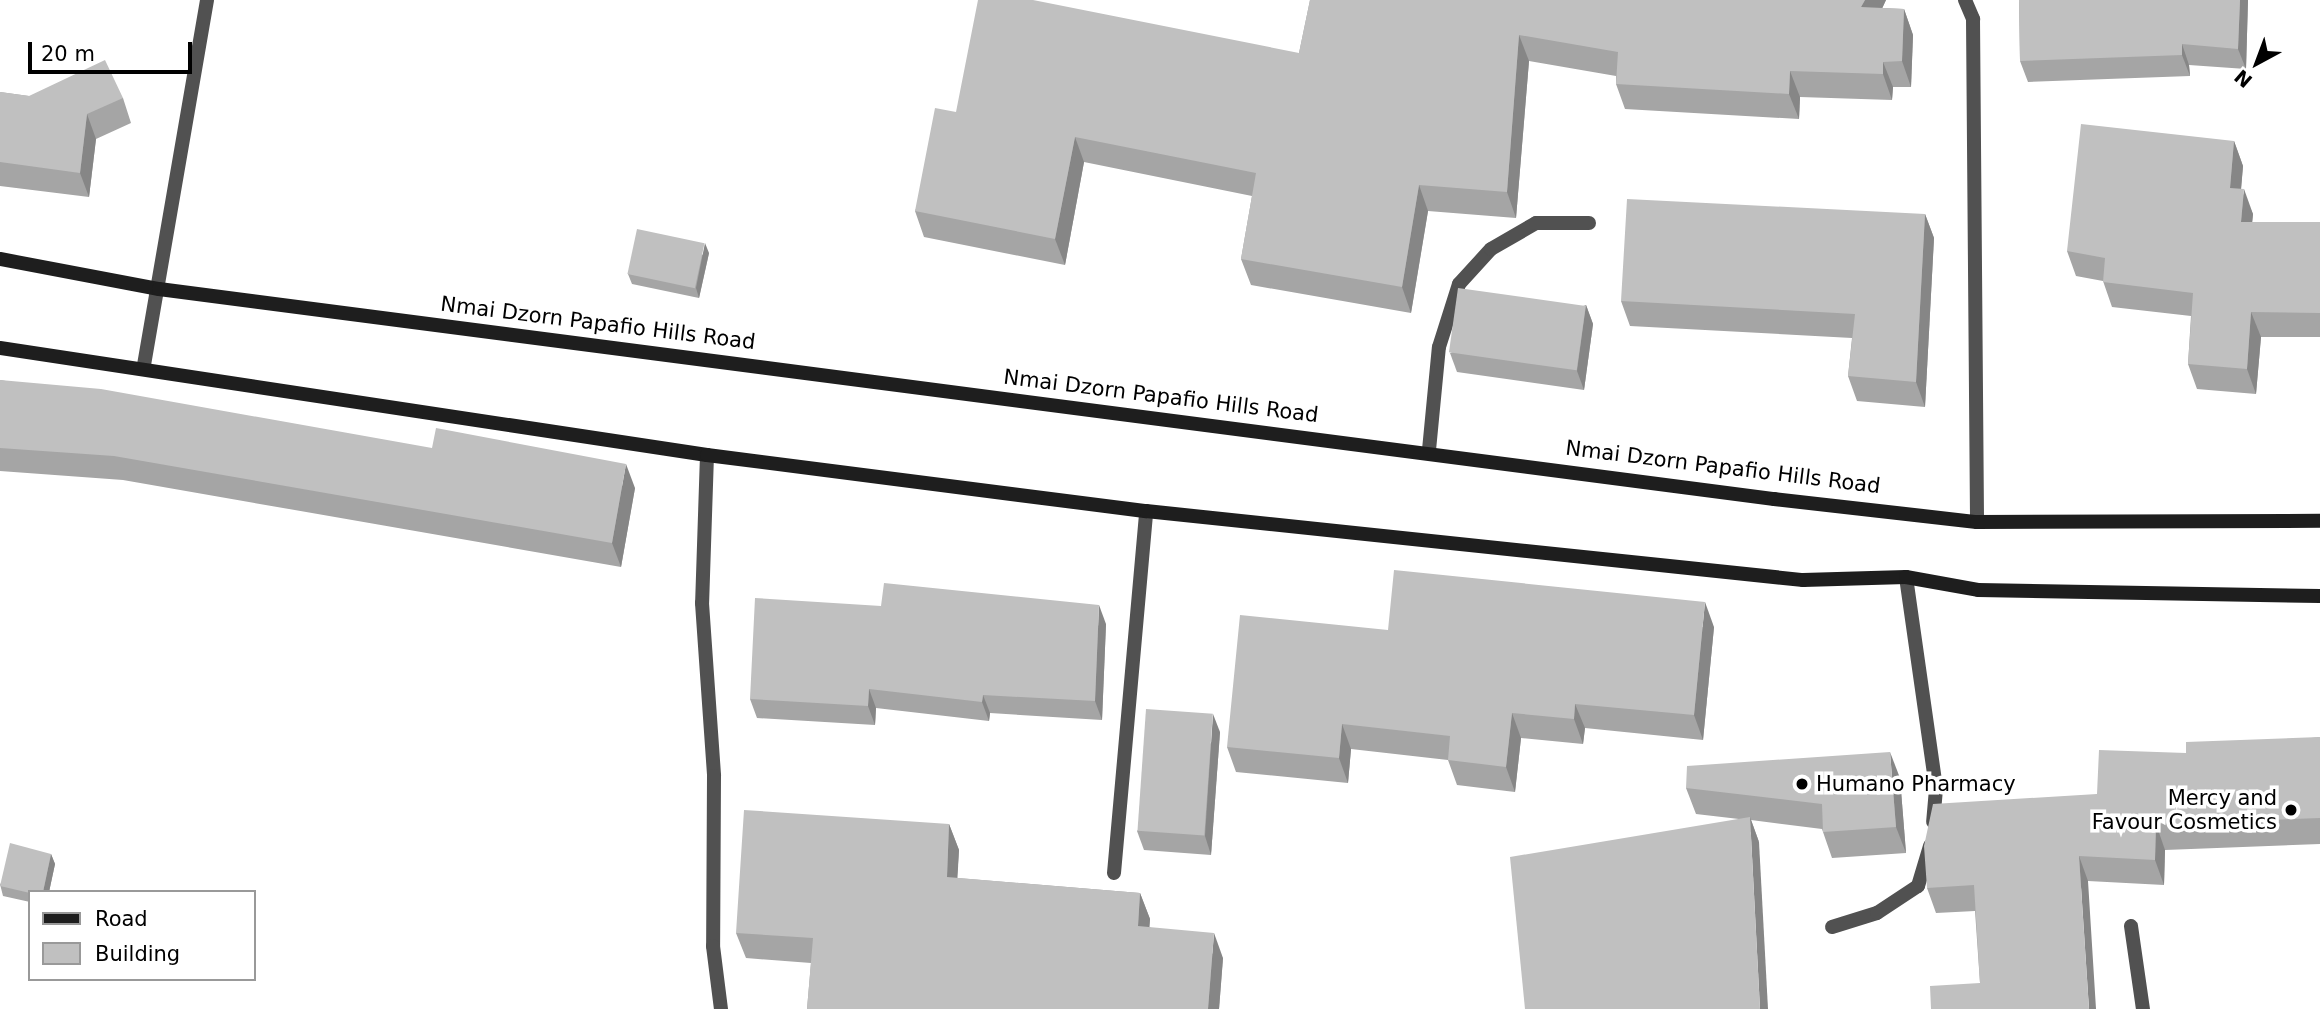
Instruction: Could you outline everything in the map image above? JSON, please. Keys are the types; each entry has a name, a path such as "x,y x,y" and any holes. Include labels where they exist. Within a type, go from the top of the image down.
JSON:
{"street":[{"path":"144,365 206,0"},
{"path":"1965,0 1974,46 1978,522"},
{"path":"1429,450 1439,347 1460,284 1491,249 1536,223 1589,223"},
{"name":"Nmai Dzorn Papafio Hills Road","path":"0,259 159,289 1978,522 2320,521"},
{"path":"0,348 144,365 707,455 1146,511 1803,580 1906,578 1978,590 2320,596"},
{"path":"707,455 702,603 714,776 713,946 721,1009"},
{"path":"1114,873 1146,511"},
{"path":"1832,927 1877,913 1918,886 1930,850 1936,789 1906,578"},
{"path":"2131,926 2143,1009"}],"building":[{"path":"978,0 1033,0 1299,53 1310,0 1865,0 1861,7 1904,9 1902,61 1883,62 1883,74 1790,71 1789,94 1616,84 1618,52 1519,35 1507,192 1419,185 1402,287 1241,259 1256,173 1075,137 1055,239 915,211 935,108 956,112"},
{"path":"2019,0 2240,0 2238,49 2182,44 2182,55 2020,61"},
{"path":"105,60 123,98 87,114 80,173 0,162 0,92 29,96"},
{"path":"2081,124 2234,141 2230,188 2244,189 2241,222 2320,222 2320,313 2251,312 2247,369 2188,364 2193,293 2103,282 2105,258 2067,251"},
{"path":"1627,199 1925,214 1916,382 1848,376 1855,314 1621,301"},
{"path":"637,229 704,243 695,288 627,274"},
{"path":"1458,288 1586,306 1577,370 1449,352"},
{"path":"0,380 101,389 432,448 436,428 626,464 612,543 114,456 0,448"},
{"path":"1394,570 1705,602 1694,715 1575,704 1574,719 1512,713 1506,767 1448,760 1450,736 1342,724 1339,758 1227,747 1240,615 1388,630"},
{"path":"884,583 1099,605 1095,701 983,695 982,702 869,689 868,706 750,699 755,598 881,606"},
{"path":"1146,709 1213,714 1204,835 1137,831"},
{"path":"2320,737 2320,818 2156,824 2155,860 2079,856 2089,1009 1931,1009 1930,986 1980,983 1974,885 1927,888 1924,846 1933,804 2097,794 2099,750 2186,753 2186,742"},
{"path":"1890,752 1896,827 1823,832 1822,804 1686,788 1687,766"},
{"path":"744,810 949,824 947,877 1140,893 1138,926 1214,933 1208,1009 807,1009 813,938 736,933"},
{"path":"1750,817 1760,1009 1525,1009 1510,857"},
{"path":"10,843 51,854 43,890 28,890 28,893 0,886"}],"place":[{"name":"Humano Pharmacy","path":"1802,784"},
{"name":"Mercy and Favour Cosmetics","path":"2291,810"}]}
